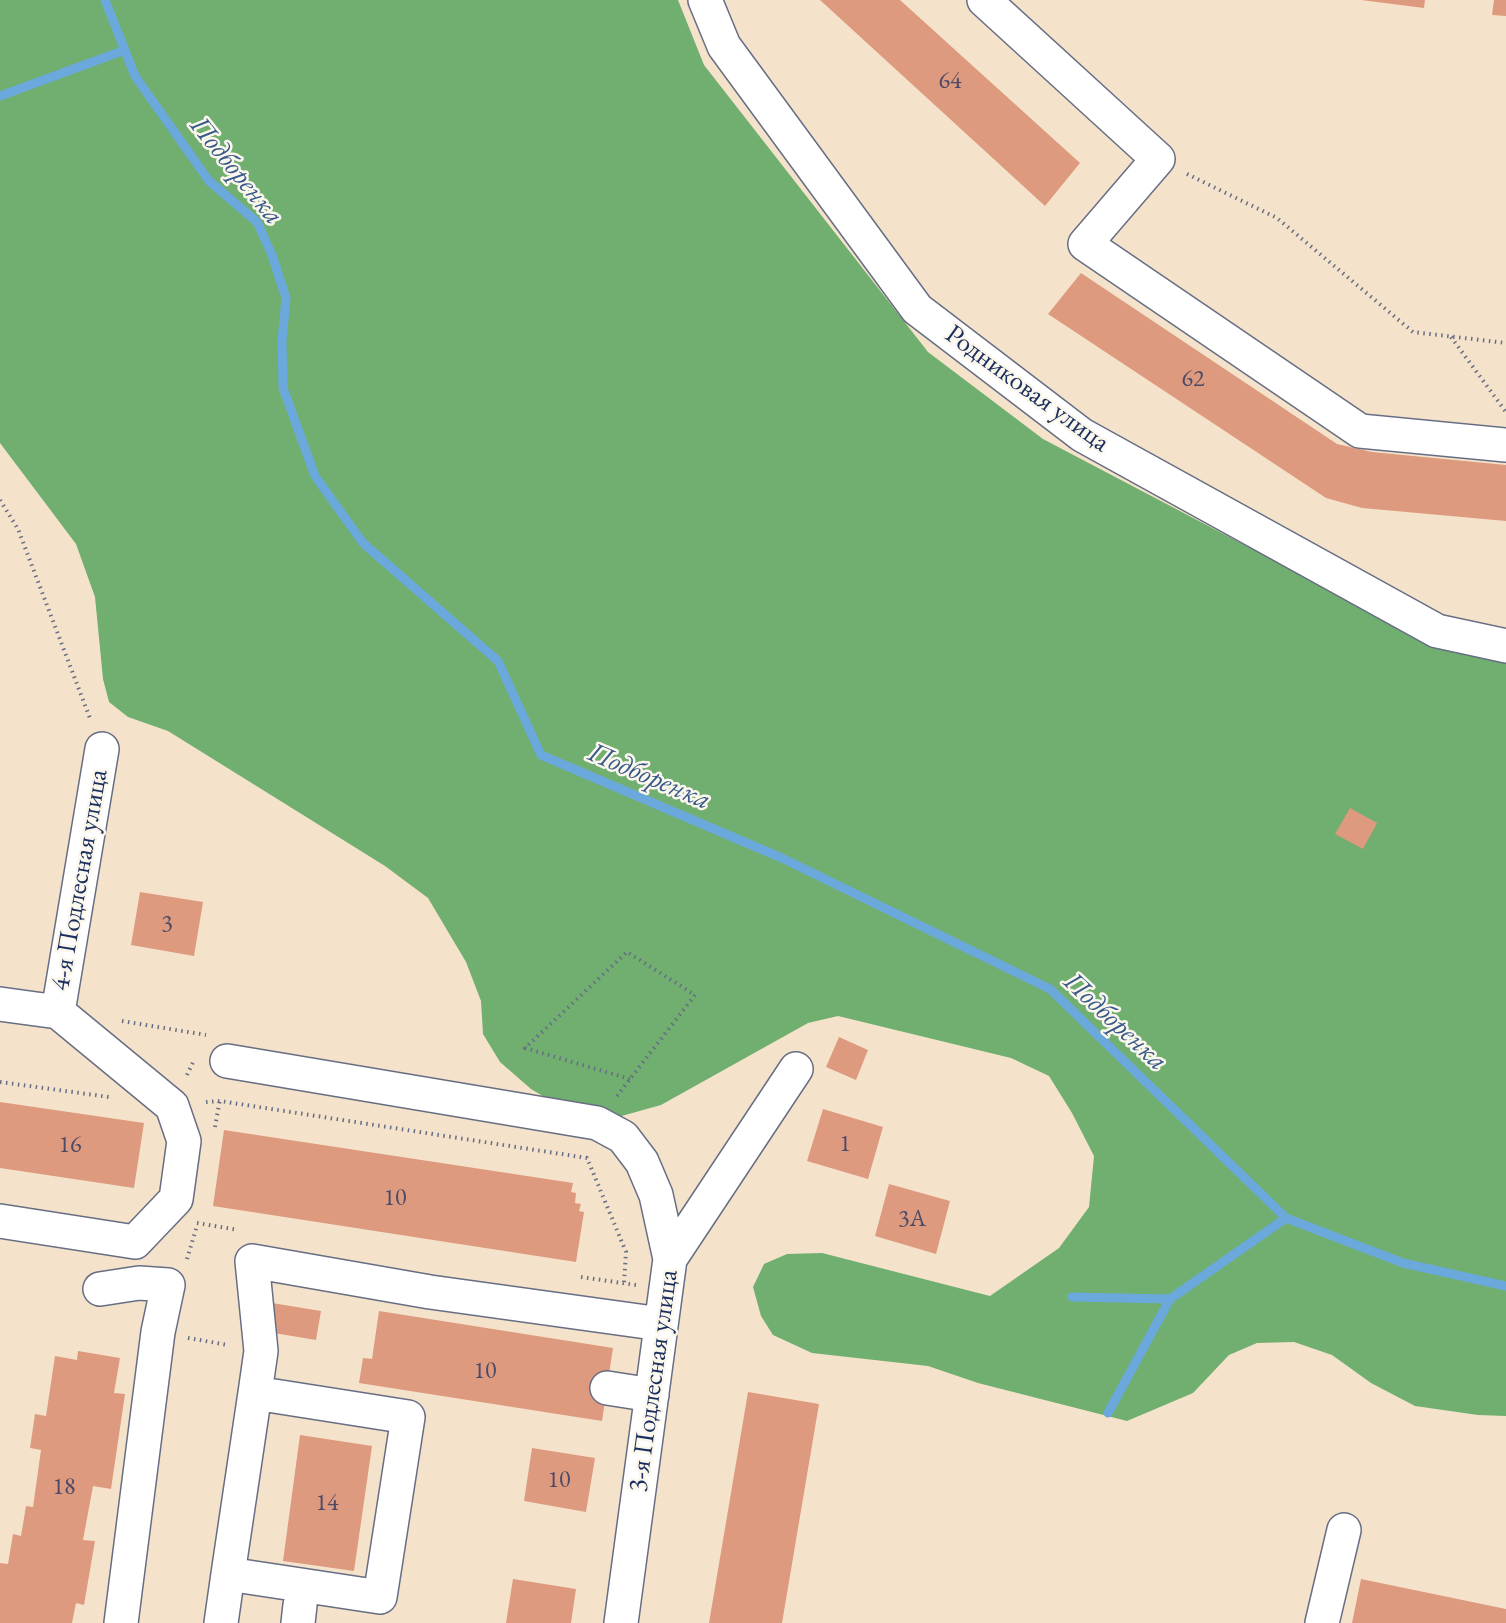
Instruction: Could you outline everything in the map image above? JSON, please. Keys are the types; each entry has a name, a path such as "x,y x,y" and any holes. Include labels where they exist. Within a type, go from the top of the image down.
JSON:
{"street":[{"name":"Родниковая улица","path":"705,0 724,46 917,309 1082,435 1437,631 1506,646"},
{"path":"984,0 1158,159 1085,244 1360,431 1506,445"},
{"name":"4-я Подлесная улица","path":"58,1012 102,749"},
{"path":"0,1004 58,1012 172,1106 184,1141 176,1199 135,1242 0,1221"},
{"path":"208,1054 597,1123 623,1137 642,1162 656,1195 670,1258"},
{"name":"3-я Подлесная улица","path":"621,1623 670,1258 796,1069"},
{"path":"221,1623 261,1351 252,1261 430,1292 661,1324"},
{"path":"100,1289 139,1283 168,1285 158,1332 121,1623"},
{"path":"607,1388 652,1395"},
{"path":"228,1574 380,1597 408,1417 255,1393"},
{"path":"1322,1623 1344,1530"}],"path":[{"path":"1158,159 1277,218 1413,332 1506,344"},
{"path":"1450,336 1506,412"},
{"path":"0,500 18,529 102,749"},
{"path":"597,1123 694,995 627,951 525,1048 630,1079"},
{"path":"115,1020 206,1034 208,1054 172,1106"},
{"path":"0,1082 115,1098"},
{"path":"172,1106 220,1101 587,1158 626,1252 624,1283"},
{"path":"158,1332 261,1351"}],"green space":[{"path":"0,0 678,0 704,65 928,352 1043,439 1431,643 1506,660 1506,1416 1478,1415 1415,1406 1371,1383 1332,1355 1294,1342 1257,1343 1229,1355 1193,1393 1127,1421 978,1383 928,1366 812,1353 773,1335 761,1316 753,1287 764,1264 787,1254 822,1253 990,1296 1059,1248 1089,1207 1094,1156 1072,1113 1049,1076 1011,1058 838,1016 808,1023 661,1105 618,1117 578,1117 531,1089 500,1062 483,1034 481,1001 466,962 428,898 385,866 168,731 128,717 109,702 103,679 95,597 76,544 0,443"}],"building":[{"path":"820,0 900,0 1080,163 1045,206"},
{"path":"1361,0 1425,0 1424,8"},
{"path":"1494,0 1506,0 1506,16 1492,15"},
{"path":"1081,273 1337,444 1372,452 1506,465 1506,521 1362,508 1326,498 1048,314"},
{"path":"1350,808 1377,823 1363,849 1335,834"},
{"path":"140,892 203,902 194,956 131,945"},
{"path":"839,1037 868,1050 856,1080 826,1067"},
{"path":"0,1102 144,1123 134,1188 0,1168"},
{"path":"823,1109 883,1127 868,1179 807,1161"},
{"path":"224,1130 573,1183 571,1192 576,1193 575,1203 581,1204 579,1211 584,1212 576,1262 213,1206"},
{"path":"889,1184 950,1201 936,1254 875,1236"},
{"path":"272,1303 321,1311 316,1340 268,1332"},
{"path":"379,1311 613,1348 602,1421 359,1383 363,1358 372,1359"},
{"path":"78,1351 120,1358 114,1393 125,1394 111,1489 93,1486 83,1540 95,1541 84,1605 76,1603 72,1623 0,1623 0,1563 8,1564 13,1534 21,1536 26,1506 33,1507 41,1450 30,1448 35,1414 46,1416 55,1356 77,1360"},
{"path":"748,1392 819,1404 782,1623 709,1623"},
{"path":"300,1435 372,1446 354,1571 283,1561"},
{"path":"532,1448 595,1458 586,1512 524,1501"},
{"path":"513,1579 576,1589 571,1623 506,1623"},
{"path":"1361,1579 1506,1609 1506,1623 1352,1623"}],"waterway":[{"name":"Подборенка","path":"105,0 135,76 209,181 257,222 272,255 286,298 282,340 283,388 315,476 363,543 498,661 541,755 784,859 1050,989 1286,1218 1403,1263 1506,1286"},
{"path":"0,96 125,50"},
{"path":"1108,1413 1170,1299 1286,1218"},
{"path":"1072,1297 1170,1299"}]}
